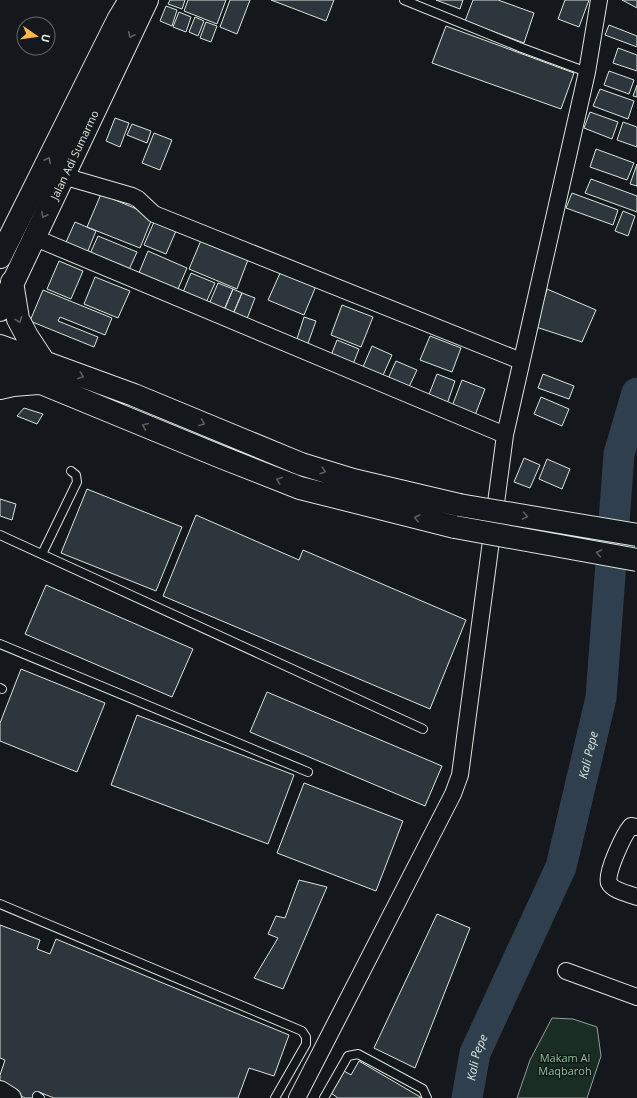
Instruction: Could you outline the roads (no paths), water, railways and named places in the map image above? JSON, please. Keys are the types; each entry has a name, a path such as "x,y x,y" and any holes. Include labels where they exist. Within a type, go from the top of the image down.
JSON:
{"main road":[{"name":"Jalan Adi Sumarmo","path":"0,257 130,0"},
{"name":"Jalan Adi Sumarmo","path":"0,310 33,237 147,0"},
{"path":"12,282 18,319 44,372"},
{"path":"0,346 44,372 221,457 300,488 455,527 637,560"},
{"path":"0,366 44,372 134,395 301,464 353,480 459,505 637,535"},
{"path":"0,388 44,372"}],"street":[{"path":"297,1098 453,794 460,775 505,435 587,72 599,0"},
{"path":"63,176 132,196 138,199 154,214 522,361"},
{"path":"33,237 505,435"},
{"path":"637,827 631,826 625,833 608,876 609,883 614,888 637,897"},
{"path":"566,971 637,997"},
{"path":"0,1091 11,1098"}],"lane":[{"path":"404,0 514,45 587,72"},
{"path":"42,554 77,482 76,475 71,470"},
{"path":"0,535 423,729"},
{"path":"0,644 308,772"},
{"path":"0,904 302,1031 306,1037 306,1044 275,1098"},
{"path":"324,1098 348,1056 358,1054 423,1089 427,1098"}],"waterway":[{"name":"Kali Pepe","path":"467,1098 475,1053 561,867 601,698 619,454 637,393"}],"park label":[{"name":"Makam Al Maqbaroh","path":"565,1063"}]}
